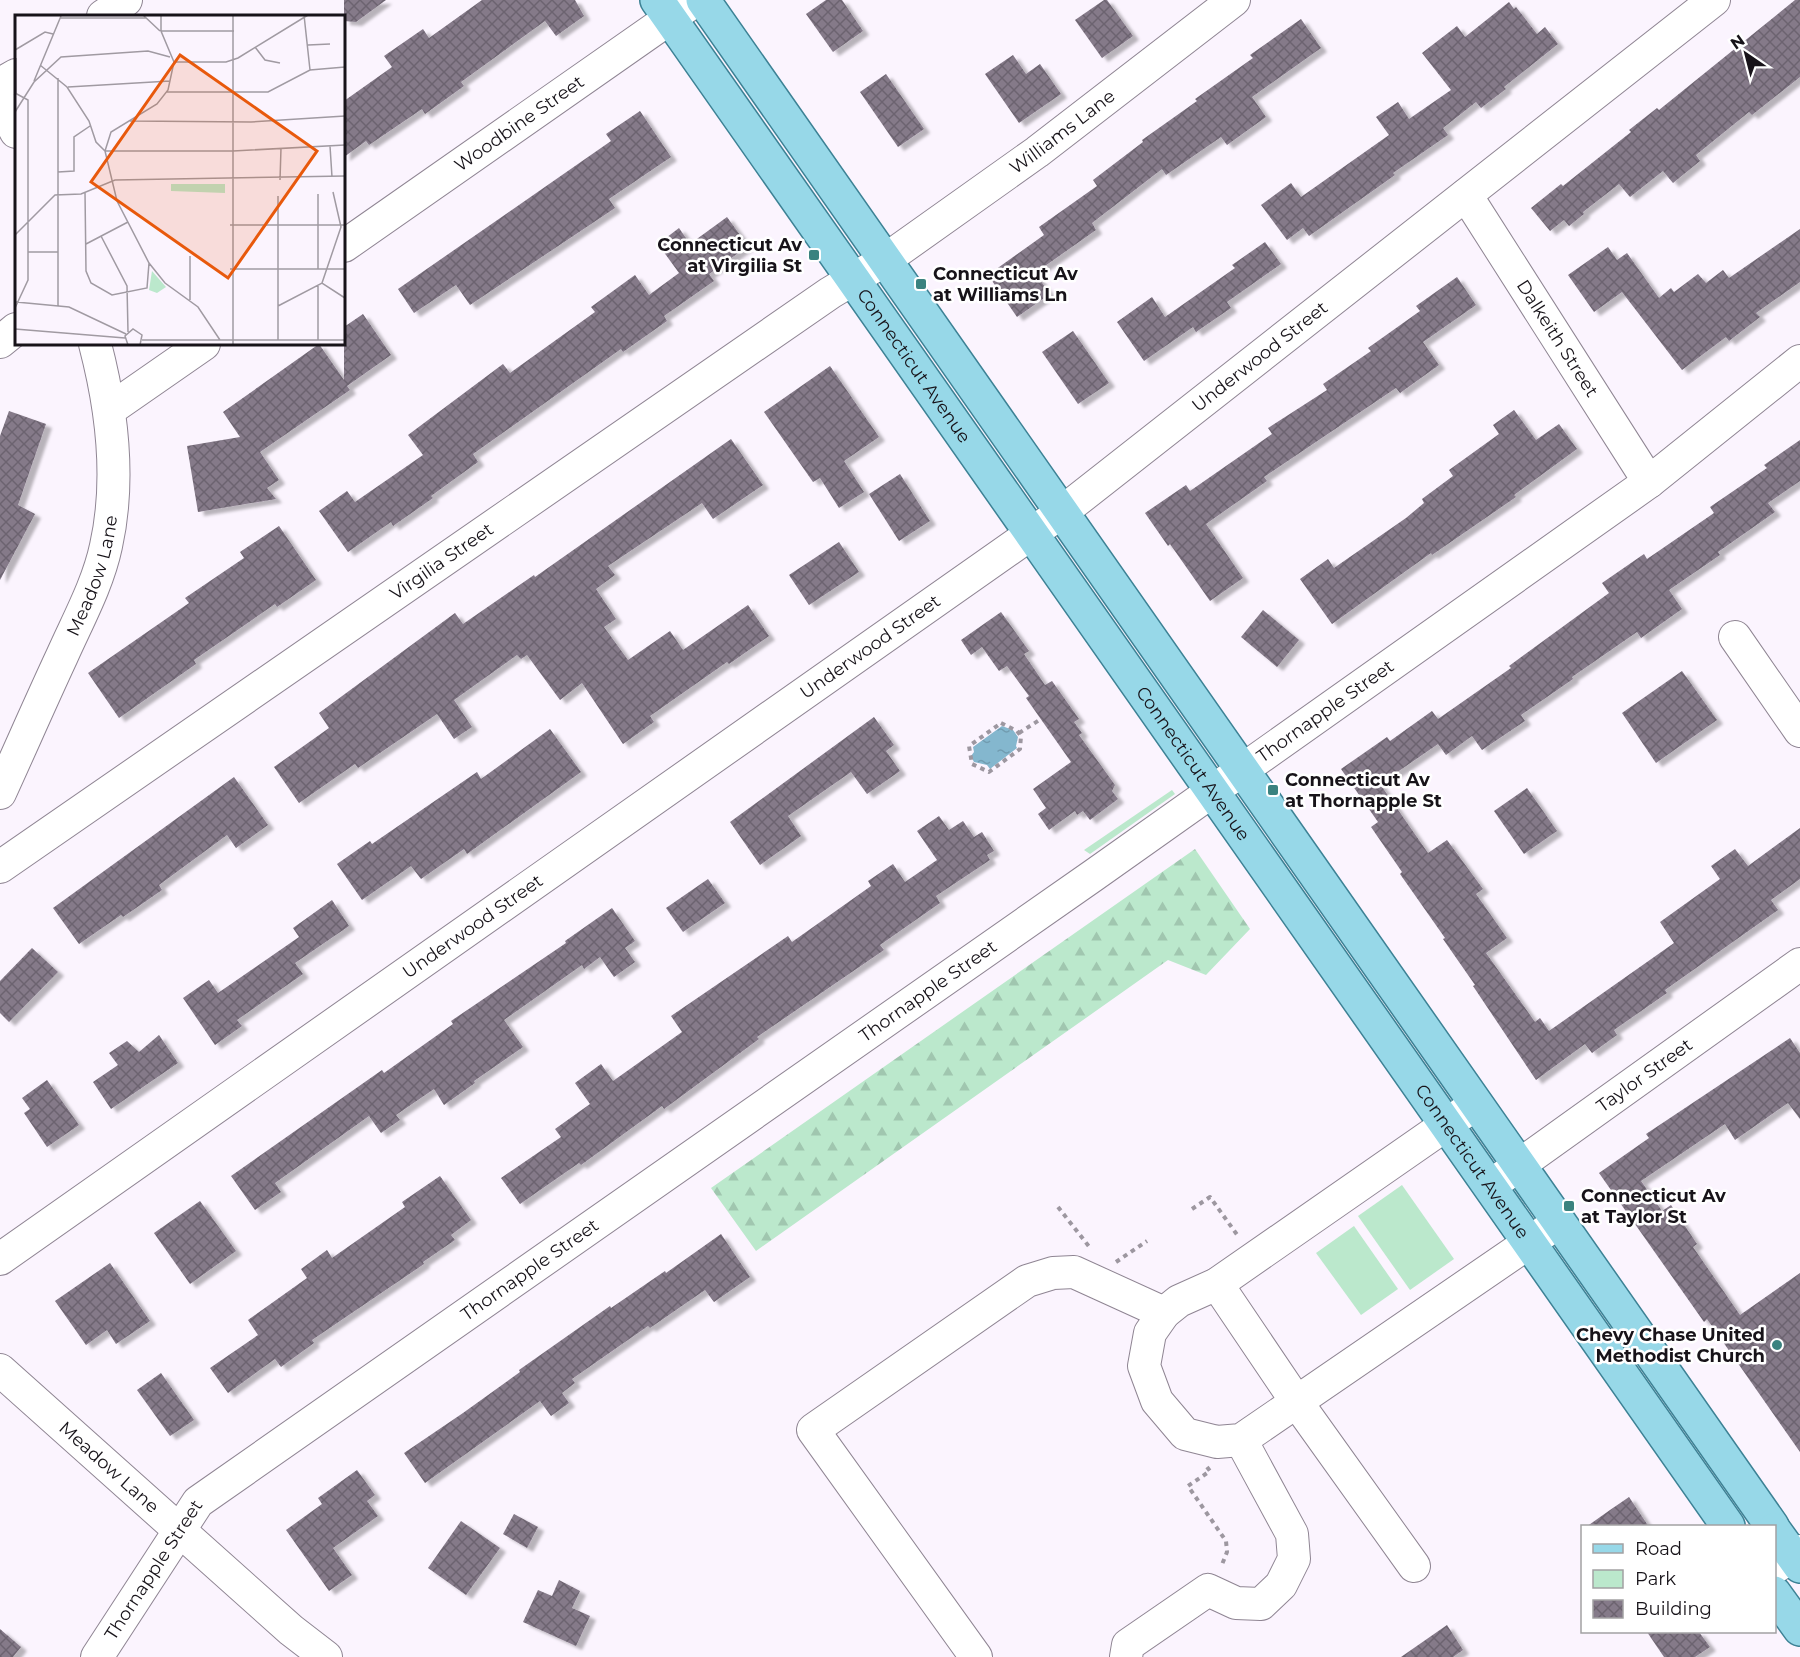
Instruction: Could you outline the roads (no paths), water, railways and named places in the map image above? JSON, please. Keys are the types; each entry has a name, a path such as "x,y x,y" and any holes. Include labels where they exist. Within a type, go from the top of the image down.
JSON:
{"main road":[{"name":"Connecticut Avenue","path":"703,0 1769,1525"},
{"name":"Connecticut Avenue","path":"674,6 854,279 1727,1525"},
{"name":"Connecticut Avenue","path":"1776,1536 1786,1550"},
{"path":"1776,1596 1800,1629"}],"street":[{"path":"104,15 126,0"},
{"name":"Williams Lane","path":"885,260 1073,125 1234,0"},
{"name":"Underwood Street","path":"0,1259 1062,512 1714,0"},
{"name":"Woodbine Street","path":"345,245 674,6"},
{"path":"0,84 15,76"},
{"path":"0,103 15,130"},
{"name":"Dalkeith Street","path":"1466,195 1649,482"},
{"name":"Virgilia Street","path":"0,867 854,279 885,260"},
{"path":"0,342 15,330"},
{"name":"Meadow Lane","path":"0,793 99,573 106,546 113,502 113,451 109,410 95,345"},
{"path":"109,410 203,345"},
{"name":"Thornapple Street","path":"97,1657 198,1502 1649,482 1800,361"},
{"path":"1735,637 1800,731"},
{"name":"Taylor Street","path":"1490,1186 1800,964"},
{"path":"1476,1104 1217,1284 1179,1301 1164,1313 1150,1333 1144,1366 1158,1401 1185,1434 1216,1442 1241,1440 1528,1241 1559,1222"},
{"path":"976,1657 813,1430 1027,1281 1053,1273 1074,1272 1164,1313"},
{"path":"1217,1284 1296,1401 1414,1566"},
{"name":"Meadow Lane","path":"0,1370 291,1630 326,1657"},
{"path":"1126,1657 1128,1645 1208,1590 1236,1603 1261,1604 1281,1585 1294,1559 1292,1534 1241,1440"}],"water":[{"path":"1002,726 1013,730 1018,737 1017,748 990,769 987,765 974,762 971,756 974,752 973,747"}],"place":[{"name":"Connecticut Av at Virgilia St","path":"814,255"},
{"name":"Connecticut Av at Williams Ln","path":"921,284"},
{"name":"Connecticut Av at Thornapple St","path":"1273,790"},
{"name":"Connecticut Av at Taylor St","path":"1569,1206"},
{"name":"Chevy Chase United Methodist Church","path":"1777,1345"}]}
